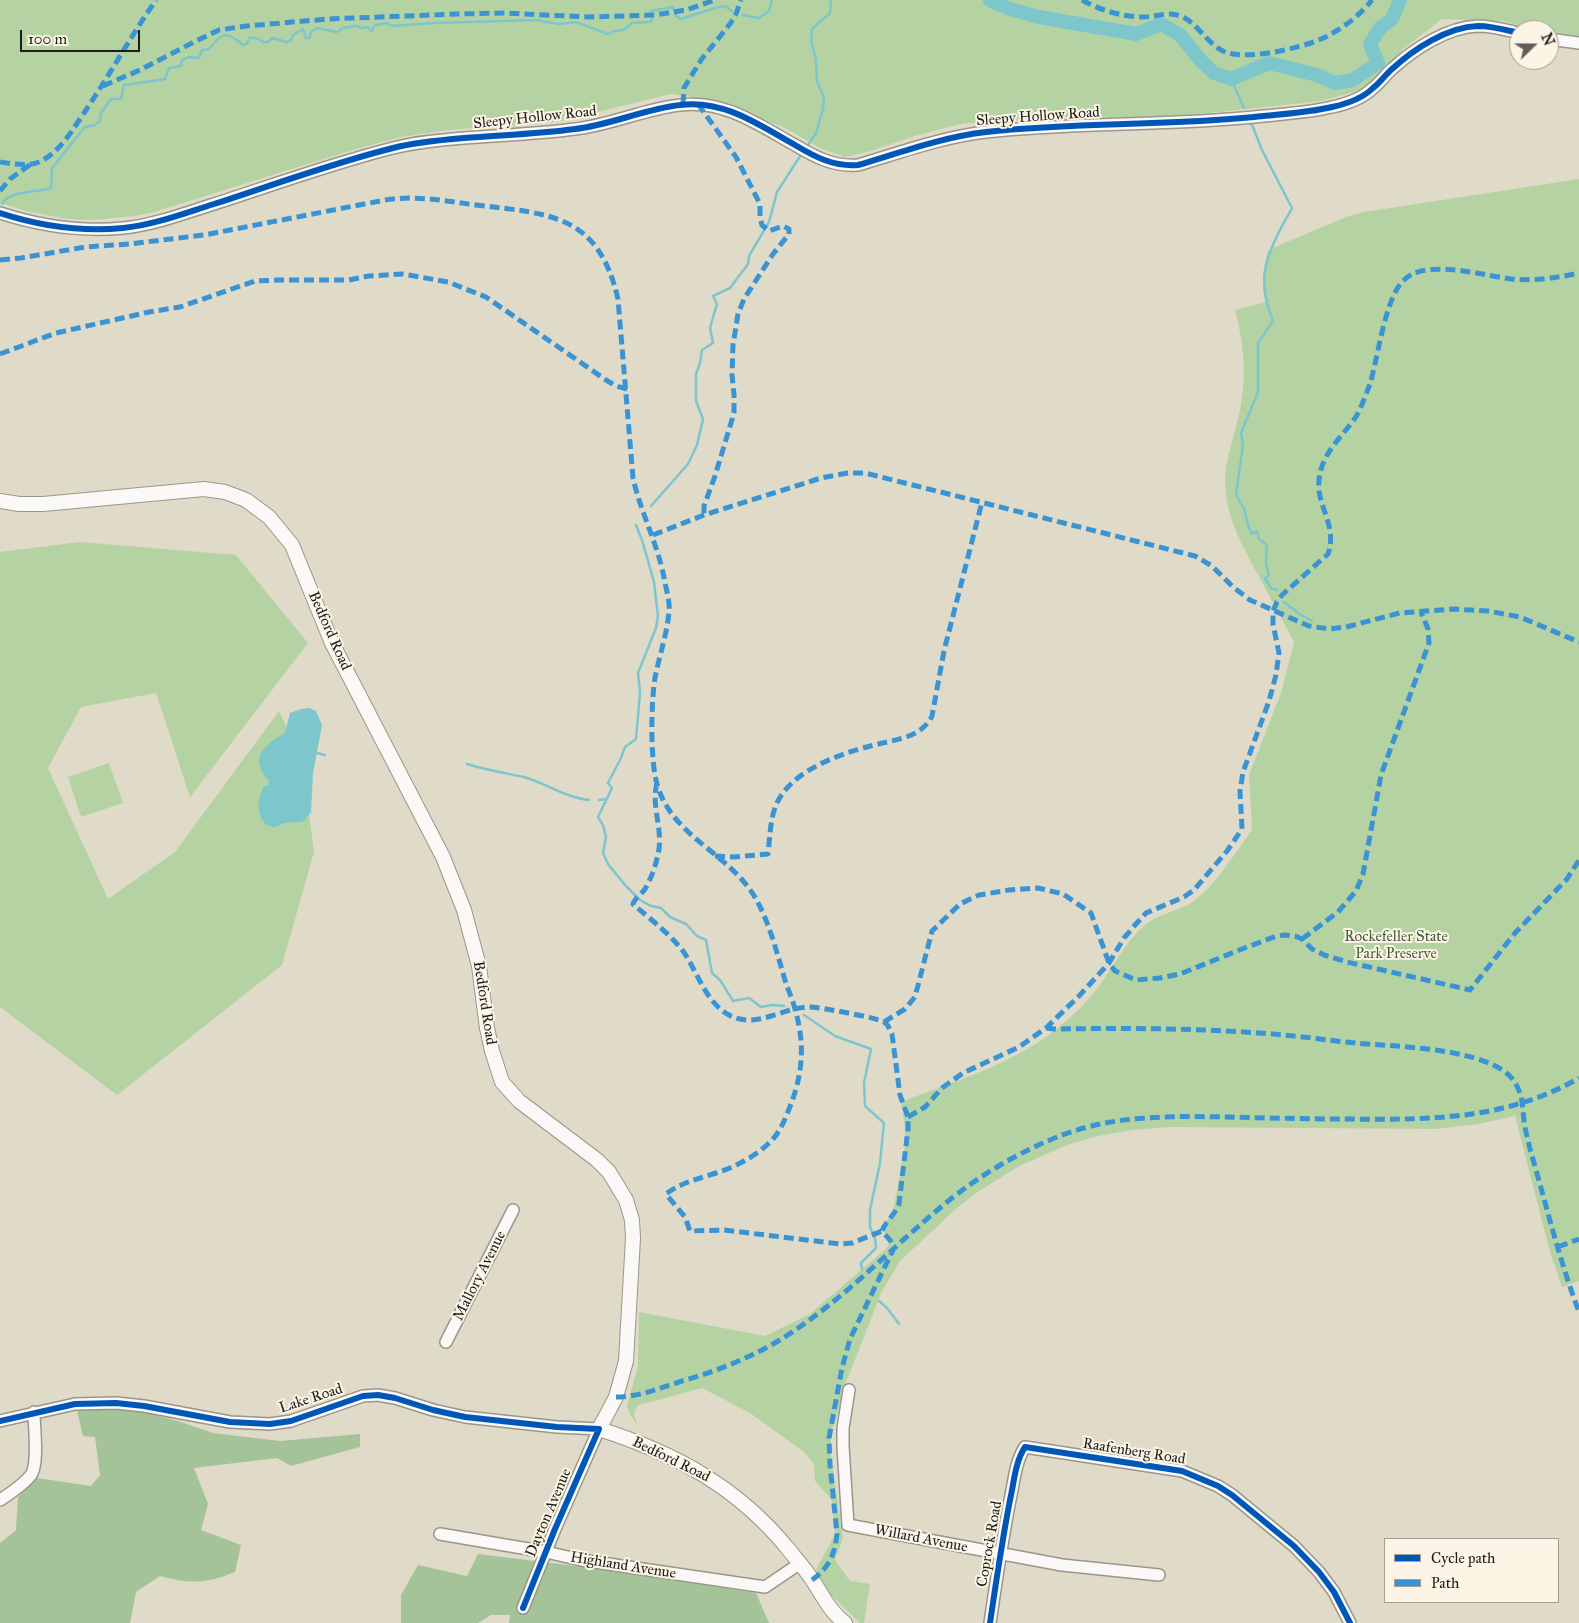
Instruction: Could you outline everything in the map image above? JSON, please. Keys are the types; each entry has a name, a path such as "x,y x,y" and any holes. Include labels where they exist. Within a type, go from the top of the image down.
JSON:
{"main road":[{"name":"Bedford Road","path":"0,501 18,504 43,504 204,489 225,492 246,500 270,517 292,546 332,643 443,857 464,910 479,966 492,1051 502,1082 519,1101 597,1160 609,1172 628,1206 633,1238 626,1362 616,1397 599,1429 658,1450 719,1484 762,1520 812,1580 829,1607 845,1623"}],"street":[{"name":"Sleepy Hollow Road","path":"5,214 26,221 65,228 87,230 126,228 185,213 394,147 432,141 596,126 683,104 711,105 730,111 747,118 831,164 852,166 942,140 984,132 1091,124 1216,121 1305,112 1333,107 1362,96 1373,89 1421,46 1466,27 1480,26 1509,31"},
{"path":"1559,41 1579,44"},
{"name":"Mallory Avenue","path":"446,1342 513,1210"},
{"name":"Willard Avenue","path":"849,1390 842,1446 848,1525 1062,1565 1159,1576"},
{"name":"Lake Road","path":"0,1421 75,1404 116,1403 144,1406 230,1422 270,1424 291,1421 363,1396 378,1395 464,1417 557,1428 599,1429"},
{"path":"0,1500 12,1493 31,1474 35,1456 34,1412"},
{"name":"Dayton Avenue","path":"523,1608 599,1429"},
{"name":"Raafenberg Road","path":"1017,1469 1021,1452 1025,1448 1031,1448 1182,1471 1218,1486 1232,1495 1294,1546 1319,1572 1334,1592 1350,1623"},
{"name":"Coprock Road","path":"990,1623 1000,1554 1017,1469"},
{"name":"Highland Avenue","path":"440,1534 546,1552 581,1560 765,1588 799,1564"}],"green space":[{"path":"0,0 1579,0 1579,36 1559,33 1559,20 1509,20 1509,23 1442,19 1402,50 1367,86 1357,91 1322,101 1171,117 1046,117 960,124 845,157 820,148 785,128 733,108 693,97 671,94 557,122 448,130 401,137 356,149 151,213 134,216 92,220 67,219 26,211 0,203"},
{"name":"Rockefeller State Park Preserve","path":"1579,179 1579,1281 1562,1287 1550,1252 1515,1116 1479,1124 1436,1129 1169,1127 1133,1130 1098,1136 1070,1144 1021,1165 976,1193 957,1208 900,1261 882,1291 843,1390 832,1429 830,1450 843,1538 835,1560 850,1581 870,1584 864,1623 860,1623 831,1595 816,1570 835,1534 832,1500 815,1481 814,1464 803,1451 750,1413 702,1388 639,1405 634,1413 640,1428 630,1415 627,1406 638,1366 639,1312 765,1336 810,1314 888,1247 889,1242 884,1234 885,1223 893,1212 905,1146 905,1127 901,1102 976,1074 1023,1052 1066,1022 1094,993 1136,934 1149,922 1191,903 1208,889 1252,830 1249,775 1281,693 1294,642 1246,553 1236,530 1228,508 1225,483 1228,458 1241,405 1244,378 1243,351 1235,310 1266,302 1263,283 1268,250 1346,217 1364,212"},
{"path":"80,542 236,555 308,643 190,797 156,693 81,707 48,768 108,899 175,852 279,711 302,759 314,852 282,965 117,1095 0,1007 0,552"},
{"path":"109,763 123,803 81,817 68,777"},
{"path":"101,1408 144,1412 213,1433 280,1441 360,1434 360,1447 291,1466 277,1458 194,1468 208,1504 201,1530 241,1545 235,1572 215,1579 198,1582 160,1576 136,1592 130,1623 0,1623 0,1543 16,1530 18,1497 37,1478 91,1486 100,1475 95,1437 83,1436 77,1411"},
{"path":"478,1554 592,1568 756,1593 769,1623 509,1623 510,1615 491,1615 478,1623 401,1623 401,1595 418,1565 467,1576"}],"water":[{"path":"309,708 316,711 322,725 313,773 311,812 304,821 284,823 275,827 268,826 261,817 258,807 264,786 268,786 269,781 260,767 260,756 266,747 285,733 290,713"}],"waterway":[{"path":"743,15 759,18 769,11 772,0"},
{"path":"806,148 816,133 824,98 817,81 816,59 811,41 812,29 830,13 831,0"},
{"path":"990,0 1010,9 1039,17 1136,34 1161,24 1180,35 1202,62 1214,73 1231,79 1269,63 1317,75 1335,83 1353,80 1378,63 1370,44 1380,28 1392,19 1400,0"},
{"path":"2,204 10,196 51,188 52,168 85,127 95,125 100,121 101,113 111,99 121,99 124,85 165,79 169,68 181,66 182,60 189,57 199,58 202,50 209,49 218,39 225,35 233,37 243,45 247,44 249,38 255,38 263,42 268,42 272,38 287,42 291,40 293,35 303,29 306,38 309,38 312,31 317,28 337,32 343,28 357,26 360,28 368,27 372,31 375,25 387,23 392,26 536,20 559,24 576,22 608,34 624,30 632,23 650,22 652,20 651,11 673,7 676,16 681,19 725,6 732,11"},
{"path":"1231,79 1244,108"},
{"path":"1251,122 1262,150 1292,208 1282,225 1267,263 1264,285 1265,296 1273,321 1258,343 1258,392 1241,433 1243,445 1236,495 1244,509 1252,534 1257,531 1259,539 1267,545 1266,563 1269,575 1265,578 1271,588 1277,590"},
{"path":"651,506 688,464 697,445 703,419 696,401 696,374 702,350 713,343 710,328 717,304 713,296 730,288 748,264 749,256 769,222 777,192 802,153"},
{"path":"636,525 654,582 658,616 656,628 638,673 640,693 636,739 625,747 608,783 612,788 598,817 603,825 606,837 603,853 608,864 640,900 651,906 661,908 670,917 686,924 697,936 706,940 712,973 720,980 733,1001 749,998 761,1007 772,1005 784,1006"},
{"path":"1284,602 1312,621"},
{"path":"317,753 325,755"},
{"path":"467,764 524,777 564,793 589,800"},
{"path":"599,800 606,799"},
{"path":"804,1015 835,1036 871,1049 864,1083 865,1106 884,1123 880,1163 870,1210 870,1227 875,1238 876,1248 861,1263 862,1269"},
{"path":"879,1301 899,1324"}],"marked path":[{"path":"0,162 37,163 48,157 60,146 71,133 156,0"},
{"path":"103,86 140,70 219,30 246,26 328,19 457,14 505,13 588,17 655,15 686,10 715,0"},
{"path":"683,104 684,88 701,60 730,24 741,0"},
{"path":"1082,0 1104,10 1127,16 1177,15 1190,21 1219,49 1225,52 1248,55 1294,48 1321,39 1348,23 1372,0"},
{"path":"698,104 736,157 760,204 762,225 769,231 783,226 789,229 789,234 773,254 744,299 738,314 733,345 734,413 704,506 704,515"},
{"path":"0,191 10,179 31,164"},
{"path":"0,260 85,247 204,235 385,200 408,198 442,200 549,216 568,223 584,234 598,250 609,271 618,299 633,478 659,556 669,601 668,620 655,678 653,702 652,747 657,784 664,802 674,817 686,830 729,866 753,894 771,933 794,1005 800,1034 801,1057 798,1080 791,1104 776,1136 763,1149 737,1165 684,1184 666,1194 685,1217 690,1231 724,1230 840,1244 852,1243 882,1231"},
{"path":"908,1117 925,1107 942,1088 963,1073 1019,1047 1046,1028 1109,963 1124,938 1146,913 1184,897 1194,890 1227,851 1242,829 1240,791 1243,772 1269,701 1276,675 1279,653 1273,624 1273,611 1282,595 1328,554 1330,534 1319,489 1321,470 1329,452 1357,415 1362,404 1370,384 1387,314 1397,288 1412,274 1432,269 1466,271 1520,280 1545,279 1579,273"},
{"path":"0,354 56,333 180,307 255,281 349,280 369,276 403,274 448,282 486,297 606,380 616,386 627,389"},
{"path":"653,535 704,515 821,478 848,473 865,473 1195,556 1212,566 1233,587 1250,600 1309,626 1329,629 1346,627 1400,613 1453,609 1488,611 1520,617 1579,642"},
{"path":"715,856 734,857 768,854 771,823 776,805 795,780 809,770 840,755 913,734 928,722 932,716 944,651 982,502"},
{"path":"1302,939 1338,912 1356,891 1363,874 1381,775 1429,643 1428,629 1421,612"},
{"path":"657,783 655,799 660,840 658,854 648,884 633,904 678,944 714,1003 721,1010 739,1019 759,1019 789,1010 810,1007 879,1020 890,1029 900,1095 908,1117 899,1204 882,1231 894,1248"},
{"path":"884,1022 905,1009 915,997 932,931 960,904 979,895 1038,888 1063,894 1091,913 1109,963 1115,971 1136,980 1180,974 1247,947 1285,935 1302,939 1312,949 1347,962 1470,990 1515,933 1567,879 1579,860"},
{"path":"1046,1028 1198,1030 1284,1035 1440,1051 1485,1061 1502,1070 1514,1081 1521,1095 1530,1149 1559,1252 1579,1312"},
{"path":"616,1397 649,1392 713,1371 744,1359 773,1344 836,1300 964,1189 1013,1158 1065,1134 1105,1123 1165,1117 1408,1119 1467,1115 1496,1110 1524,1102 1552,1092 1579,1078"},
{"path":"1558,1247 1579,1239"},
{"path":"812,1580 823,1571 830,1560 837,1534 829,1438 842,1368 850,1339 893,1250"}],"cycle path":[{"path":"0,213 45,225 61,227 123,228 169,218 326,167 402,146 446,140 575,129 680,105 696,104 726,110 754,122 817,157 833,163 849,165 858,165 937,141 986,132 1053,127 1220,120 1293,113 1337,106 1359,98 1369,92 1410,54 1432,40 1455,30 1478,26 1509,31"},
{"path":"0,1421 75,1404 116,1403 144,1406 230,1422 270,1424 291,1421 363,1396 378,1395 465,1417 557,1427 599,1429 523,1608"},
{"path":"990,1623 1015,1473 1025,1447 1182,1471 1218,1486 1232,1495 1294,1546 1319,1572 1334,1592 1350,1623"}]}
